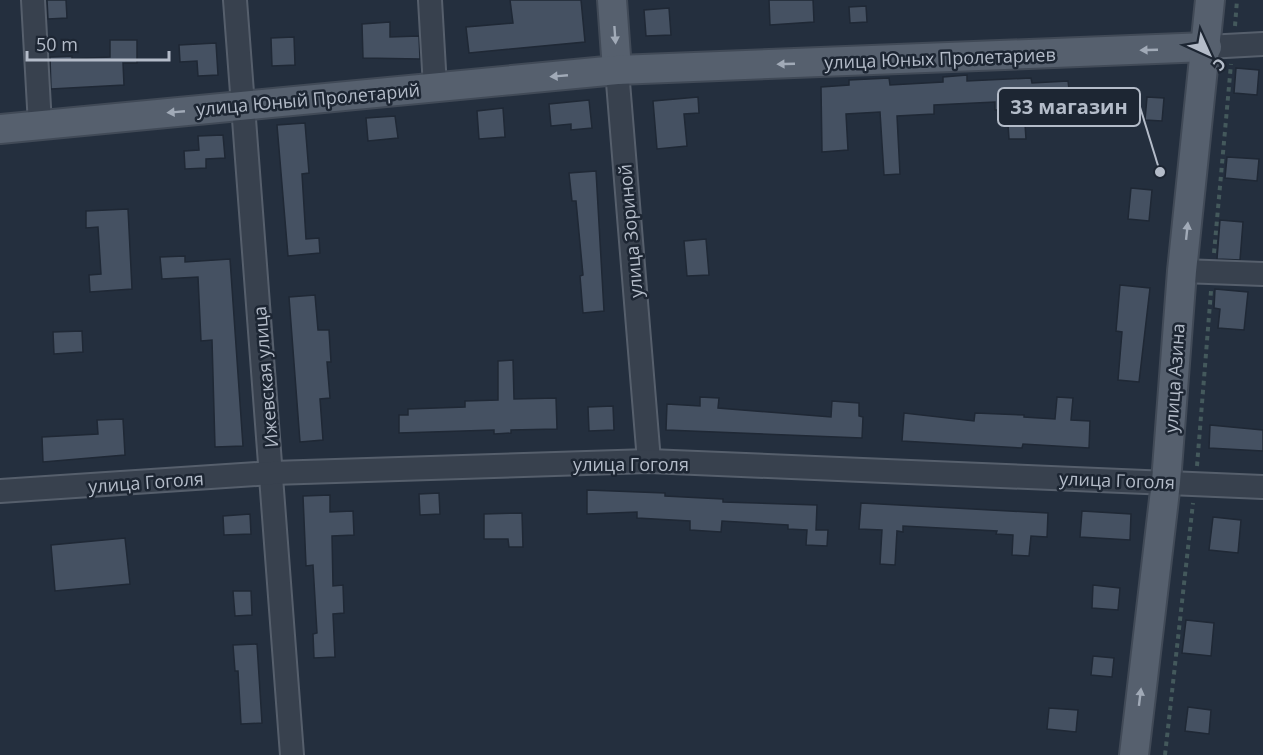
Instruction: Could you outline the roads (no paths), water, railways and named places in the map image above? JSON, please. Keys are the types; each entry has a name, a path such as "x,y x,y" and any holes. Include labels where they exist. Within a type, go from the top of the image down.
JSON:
{"main road":[{"name":"улица Зориной","path":"612,0 617,70"},
{"name":"улица Азина","path":"1134,755 1166,482 1182,271 1220,46 1210,0"},
{"name":"улица Юных Пролетариев","path":"617,70 1220,46"},
{"name":"улица Юный Пролетарий","path":"0,129 617,70"}],"street":[{"path":"33,0 40,125"},
{"name":"Ижевская улица","path":"235,0 292,755"},
{"path":"430,0 435,87"},
{"name":"улица Юных Пролетариев","path":"1220,46 1263,44"},
{"name":"улица Зориной","path":"617,70 649,462"},
{"path":"1182,271 1263,274"},
{"name":"улица Гоголя","path":"0,491 272,473 649,462 1263,486"}],"place":[{"name":"33 магазин","path":"1160,172"}]}
